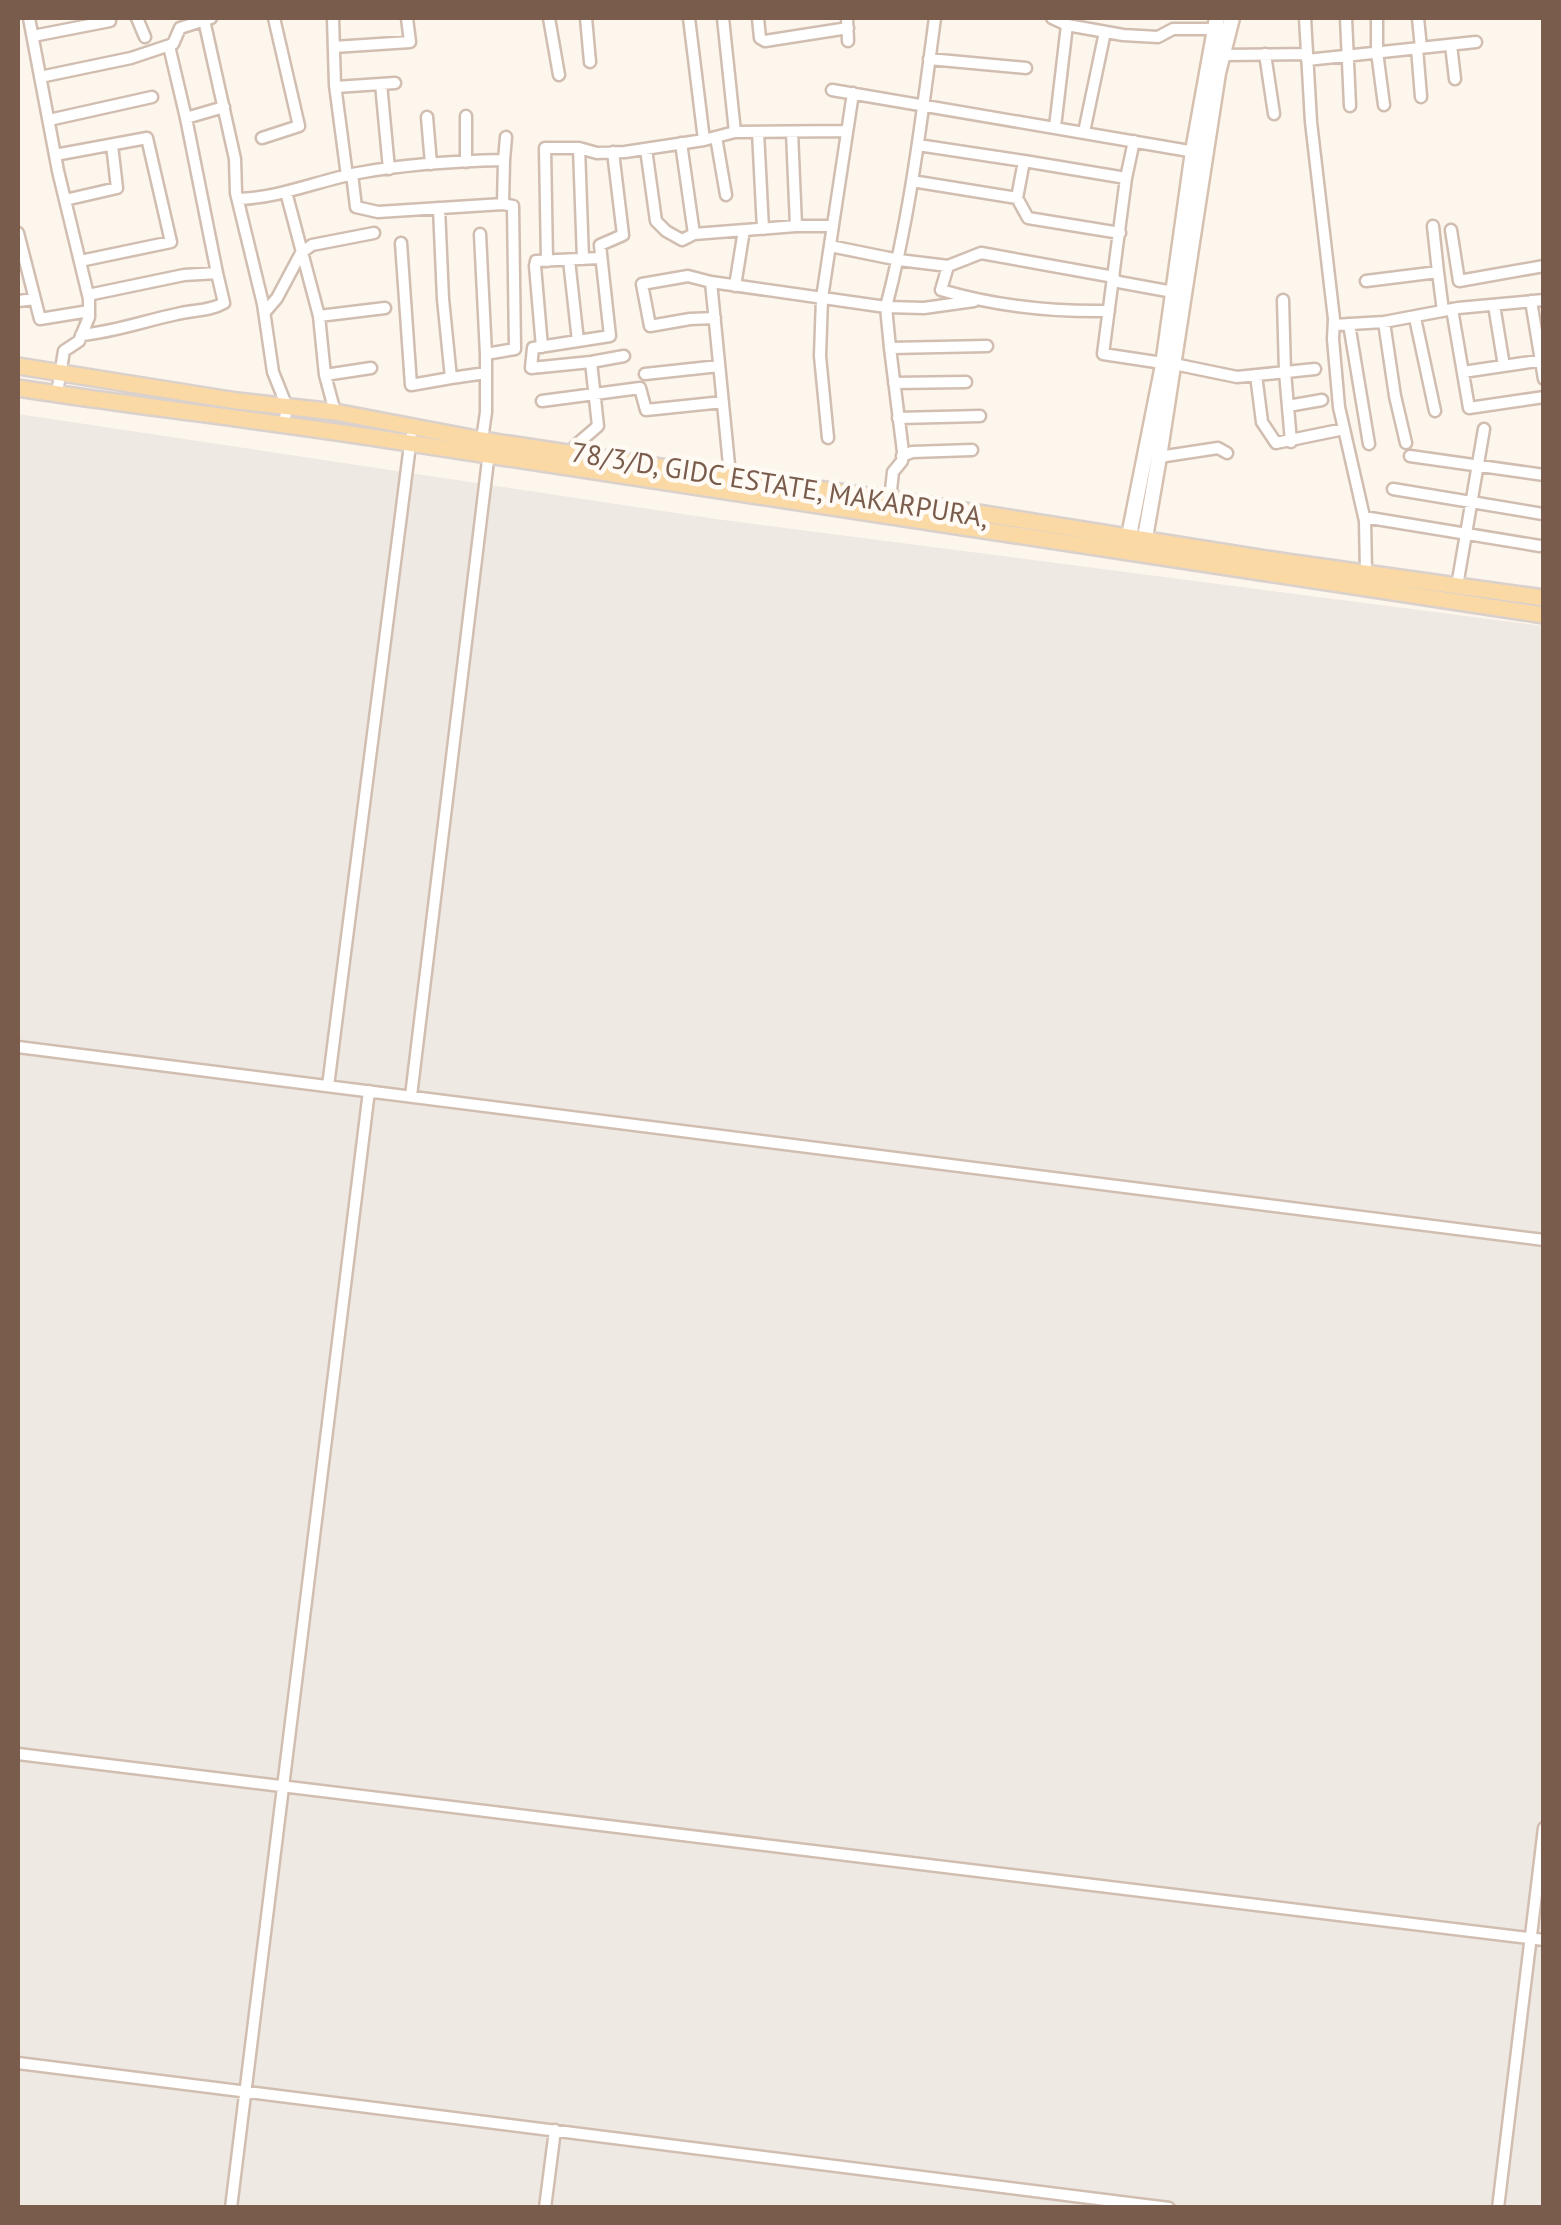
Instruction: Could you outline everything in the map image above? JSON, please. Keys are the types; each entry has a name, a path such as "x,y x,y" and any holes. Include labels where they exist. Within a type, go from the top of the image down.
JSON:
{"main road":[{"name":"78/3/D, GIDC ESTATE, MAKARPURA,","path":"18,366 335,412 411,435"},
{"name":"78/3/D, GIDC ESTATE, MAKARPURA,","path":"18,388 284,424 411,435 1135,545 1544,598"},
{"name":"78/3/D, GIDC ESTATE, MAKARPURA,","path":"487,446 571,453 890,499 1544,615"}],"street":[{"path":"30,18 88,296 79,341 64,350 57,393"},
{"path":"137,18 145,37"},
{"path":"262,138 299,126 274,18"},
{"path":"333,18 336,87 356,207 378,212 513,206 515,348 486,354"},
{"path":"334,47 410,42 407,18"},
{"path":"549,18 559,75"},
{"path":"586,18 590,62"},
{"path":"688,18 704,140"},
{"path":"723,18 735,132"},
{"path":"758,18 760,38 765,41 847,23 848,41"},
{"path":"890,499 893,472 902,456 886,307 912,182 934,18"},
{"path":"1052,18 1105,32 1158,37 1174,29 1216,23 1159,458 1135,545"},
{"path":"1135,545 1170,366 1173,292 1199,152 1232,18"},
{"path":"1306,18 1311,122 1334,324 1336,376 1364,518 1366,572"},
{"path":"1346,18 1350,106"},
{"path":"1377,18 1384,105"},
{"path":"1418,18 1421,96"},
{"path":"40,77 169,46 174,44 178,23 208,19 272,372 287,407 284,424"},
{"path":"33,36 110,22"},
{"path":"1055,127 1066,24"},
{"path":"1084,132 1105,32"},
{"path":"1222,55 1347,56 1476,42"},
{"path":"1451,45 1454,79"},
{"path":"81,335 216,308 224,303 169,46"},
{"path":"1265,54 1274,114"},
{"path":"929,59 1026,68"},
{"path":"336,87 395,83"},
{"path":"381,84 390,169"},
{"path":"832,90 1199,152"},
{"path":"828,438 820,356 822,298 853,93"},
{"path":"49,120 152,97"},
{"path":"186,118 224,106"},
{"path":"466,116 466,162"},
{"path":"427,117 430,164"},
{"path":"547,261 545,148 614,152 735,132 848,131"},
{"path":"758,132 764,229"},
{"path":"792,132 796,226"},
{"path":"503,204 506,136"},
{"path":"716,137 726,194"},
{"path":"56,155 147,138 171,242 80,261"},
{"path":"1134,141 1102,354 1237,378 1315,369"},
{"path":"681,143 694,234"},
{"path":"66,200 117,188 112,145"},
{"path":"918,145 1126,178"},
{"path":"579,148 583,259"},
{"path":"646,149 656,221 682,240 694,234 833,226"},
{"path":"614,152 623,235 600,245 610,336 532,348 531,368 624,356"},
{"path":"238,199 263,198 349,175 430,164 504,160"},
{"path":"1024,161 1016,198 1028,218 1120,232"},
{"path":"912,182 1016,198"},
{"path":"286,192 320,316 324,374 335,412"},
{"path":"438,208 451,378"},
{"path":"1432,226 1438,272 1469,408 1544,397"},
{"path":"735,286 744,230"},
{"path":"1451,230 1460,281 1544,266"},
{"path":"264,312 277,298 301,253 312,245 374,233"},
{"path":"18,234 40,319 88,311"},
{"path":"411,1096 487,446 480,234"},
{"path":"401,243 411,385 486,374"},
{"path":"830,246 948,266 981,253 1173,292"},
{"path":"542,346 536,261 600,258"},
{"path":"570,260 578,341"},
{"path":"948,266 941,290 1050,310 1109,311"},
{"path":"88,296 184,275 217,272"},
{"path":"1366,281 1438,272"},
{"path":"715,318 650,326 642,284 688,276 886,307 924,308 983,300"},
{"path":"711,282 730,476"},
{"path":"18,301 35,299"},
{"path":"1283,300 1291,442"},
{"path":"1334,324 1384,322 1447,310 1544,300"},
{"path":"1531,302 1544,379"},
{"path":"1494,304 1504,366"},
{"path":"320,316 386,308"},
{"path":"1414,318 1435,411"},
{"path":"1384,322 1406,443"},
{"path":"1348,324 1368,444"},
{"path":"890,348 987,346"},
{"path":"1463,372 1542,360"},
{"path":"571,453 598,426 591,362"},
{"path":"646,374 720,366"},
{"path":"324,374 371,368"},
{"path":"1256,376 1264,429 1276,444 1344,429"},
{"path":"894,383 966,382"},
{"path":"542,401 640,388 646,410 723,402"},
{"path":"1288,406 1322,400"},
{"path":"898,418 980,416"},
{"path":"1457,586 1484,430"},
{"path":"328,1086 411,435"},
{"path":"1159,458 1218,448 1227,453"},
{"path":"902,456 912,452 972,450"},
{"path":"1410,456 1544,475"},
{"path":"1393,488 1543,514"},
{"path":"1364,518 1540,546"},
{"path":"18,1047 1544,1240"},
{"path":"231,2208 369,1091"},
{"path":"18,1754 1544,1940"},
{"path":"1498,2208 1544,1828"},
{"path":"18,2063 1169,2208"},
{"path":"544,2208 555,2130"}],"shaded area":[{"path":"18,414 716,519 1543,626 1543,2207 18,2207"}]}
